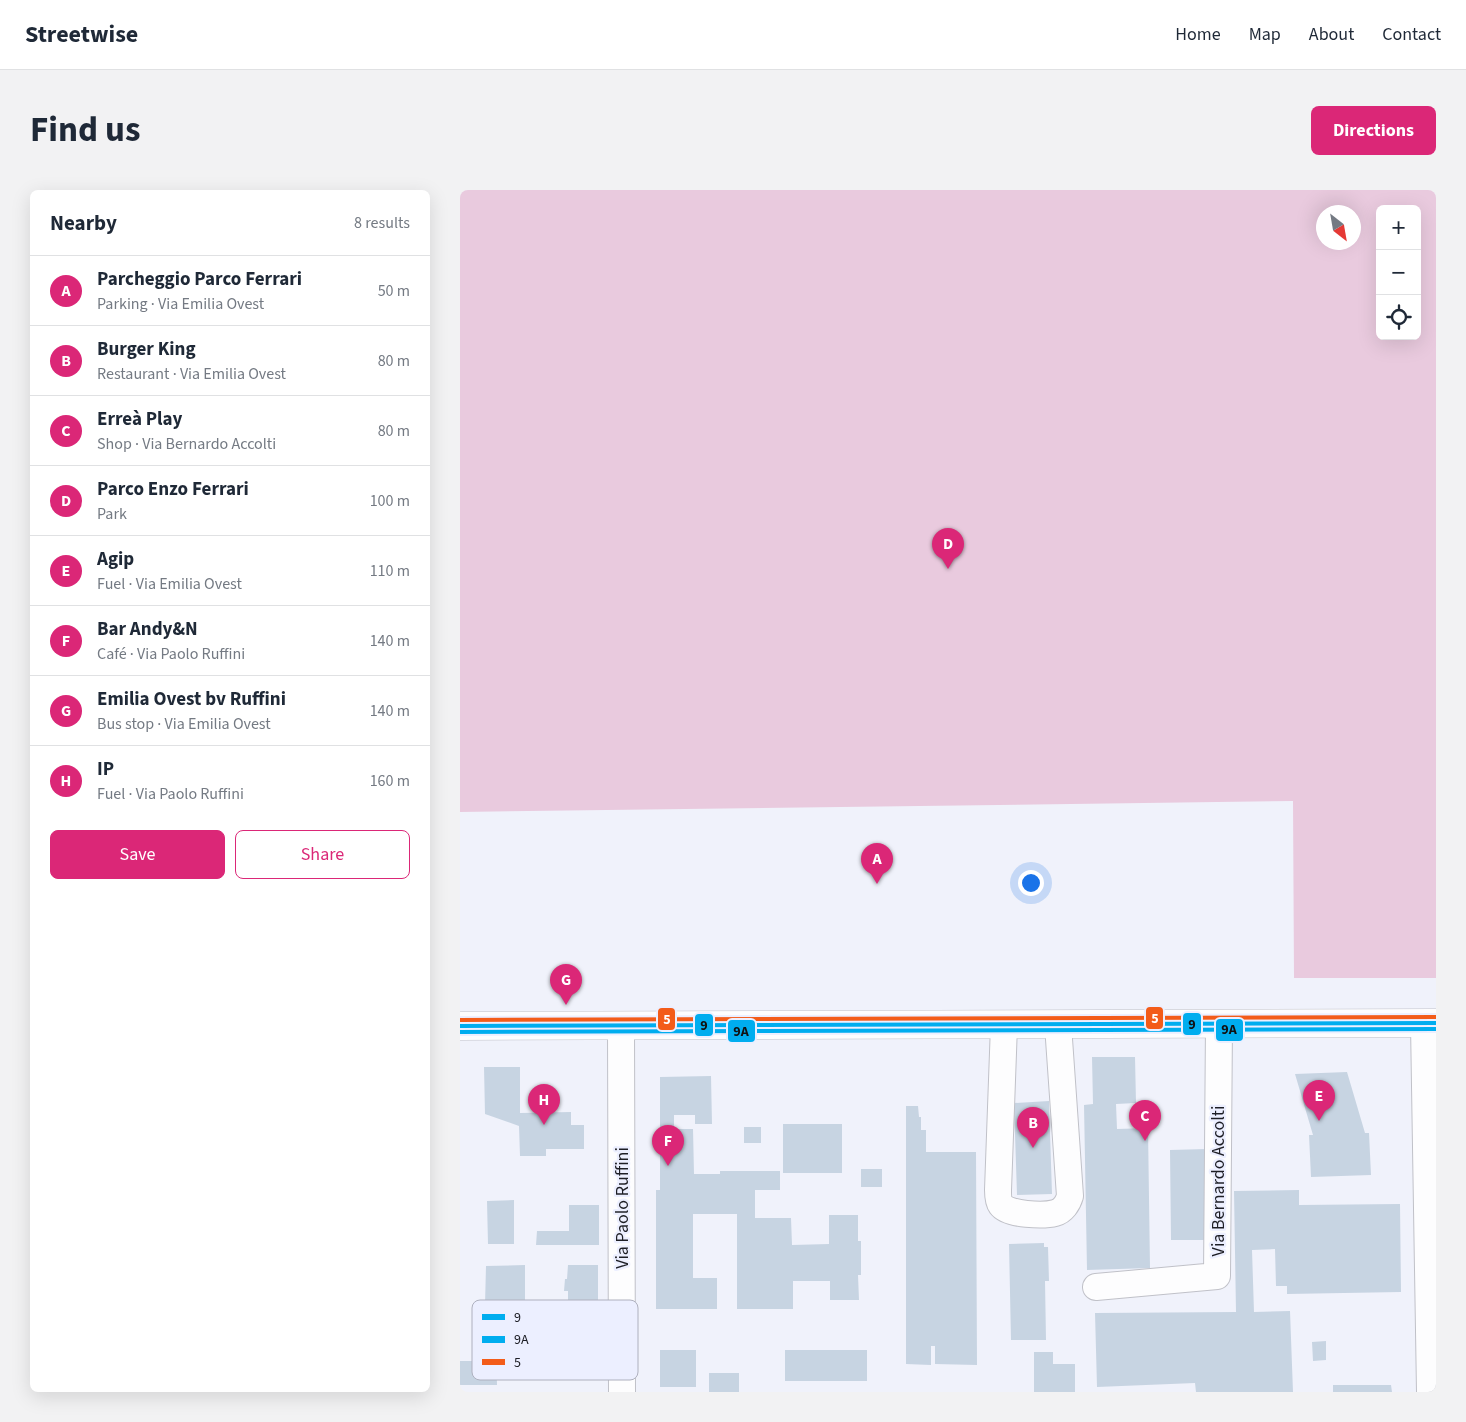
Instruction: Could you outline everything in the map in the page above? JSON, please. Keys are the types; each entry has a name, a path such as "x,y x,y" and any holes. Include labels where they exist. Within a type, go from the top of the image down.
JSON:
{"main road":[{"path":"460,1026 1430,1023"}],"street":[{"path":"1430,1023 1430,1392"},
{"name":"Via Bernardo Accolti","path":"1096,1286 1217,1276 1219,1024"},
{"name":"Via Paolo Ruffini","path":"621,1025 622,1300"},
{"path":"1004,1025 998,1190 1001,1205 1008,1211 1016,1214 1055,1213 1067,1205 1070,1196 1071,1185 1058,1025"}],"shaded area":[{"path":"460,190 1436,190 1436,978 1294,978 1293,801 460,812"}],"building":[{"path":"1092,1057 1135,1057 1136,1103 1116,1104 1117,1129 1148,1128 1150,1268 1087,1270 1084,1105 1093,1104"},
{"path":"484,1067 520,1067 520,1113 571,1112 571,1125 584,1125 584,1149 546,1149 546,1156 520,1156 519,1126 485,1114"},
{"path":"1347,1072 1365,1133 1369,1133 1371,1175 1311,1177 1309,1135 1313,1135 1295,1074"},
{"path":"711,1076 712,1124 695,1124 695,1115 674,1115 674,1129 693,1129 694,1174 720,1174 720,1171 780,1171 780,1190 755,1190 755,1218 791,1218 792,1245 829,1244 829,1215 858,1215 858,1241 861,1241 861,1275 858,1275 859,1300 830,1300 830,1281 793,1281 793,1309 737,1309 737,1214 693,1214 693,1278 717,1278 717,1309 656,1309 656,1190 660,1190 660,1077"},
{"path":"1049,1101 1052,1194 1017,1195 1014,1103"},
{"path":"906,1106 918,1106 919,1117 921,1117 921,1130 926,1130 926,1152 976,1152 977,1365 935,1364 935,1346 931,1346 931,1365 906,1364"},
{"path":"783,1124 842,1124 842,1173 783,1173"},
{"path":"744,1127 761,1127 761,1143 744,1143"},
{"path":"1207,1149 1208,1240 1171,1240 1170,1150"},
{"path":"861,1169 882,1169 882,1187 861,1187"},
{"path":"1299,1190 1299,1205 1400,1204 1401,1292 1287,1294 1287,1286 1276,1286 1275,1249 1252,1250 1254,1312 1290,1311 1293,1392 1196,1392 1195,1383 1097,1387 1095,1313 1236,1312 1234,1191"},
{"path":"514,1200 514,1244 488,1244 487,1201"},
{"path":"569,1205 599,1205 599,1245 536,1245 537,1231 569,1231"},
{"path":"1044,1243 1044,1247 1048,1247 1049,1281 1045,1281 1046,1340 1011,1340 1009,1244"},
{"path":"525,1265 525,1300 485,1300 486,1266"},
{"path":"568,1265 598,1265 598,1300 568,1300 568,1291 564,1291 565,1279 567,1279"},
{"path":"1326,1341 1326,1360 1313,1361 1312,1342"},
{"path":"660,1350 696,1350 696,1387 660,1387"},
{"path":"785,1350 867,1350 867,1381 785,1381"},
{"path":"1034,1352 1053,1352 1053,1364 1075,1364 1075,1392 1034,1392"},
{"path":"460,1361 472,1361 472,1380 497,1380 497,1385 460,1385"},
{"path":"709,1373 739,1373 739,1392 709,1392"},
{"path":"1333,1385 1391,1385 1392,1392 1333,1392"}],"transit line":[{"name":"5","path":"460,1020 1436,1017"},
{"name":"9","path":"460,1026 1436,1023"},
{"name":"9A","path":"460,1032 1436,1029"}],"place":[{"name":"Parco Enzo Ferrari","path":"948,569"},
{"name":"Parcheggio Parco Ferrari","path":"877,884"},
{"name":"Emilia Ovest bv Ruffini","path":"566,1005"},
{"name":"Agip","path":"1319,1121"},
{"name":"IP","path":"544,1125"},
{"name":"Erreà Play","path":"1145,1141"},
{"name":"Burger King","path":"1033,1148"},
{"name":"Bar Andy&N","path":"668,1166"}]}
